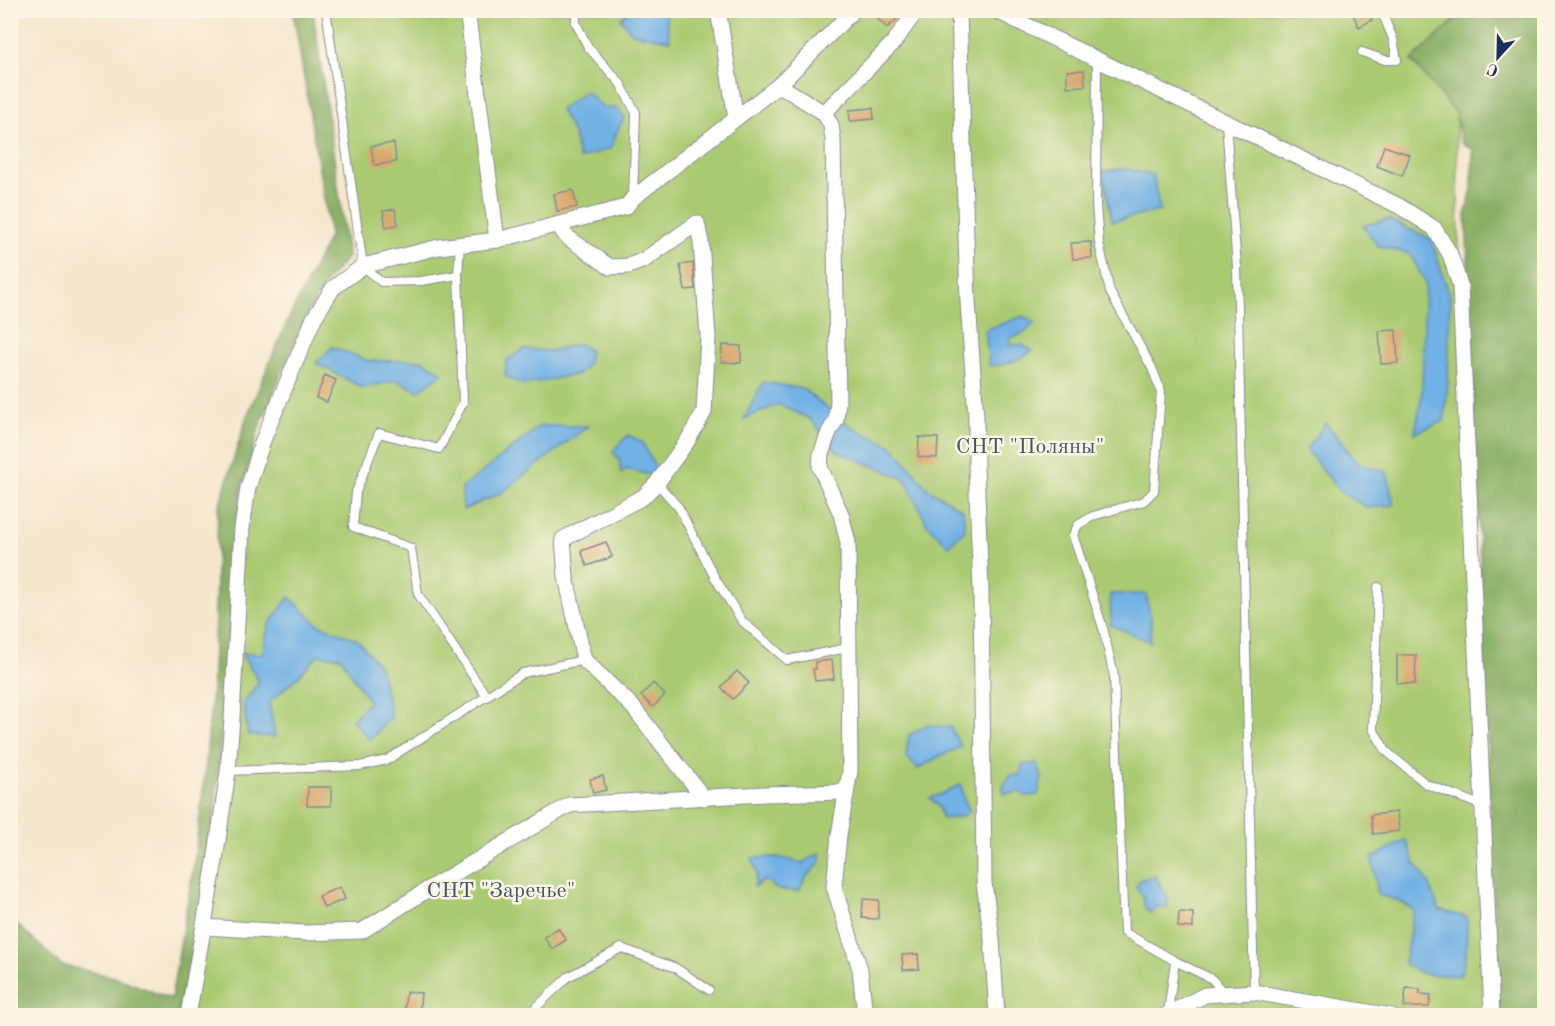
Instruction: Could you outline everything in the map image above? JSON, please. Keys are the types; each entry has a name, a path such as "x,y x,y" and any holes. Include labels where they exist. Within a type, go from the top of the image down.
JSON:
{"street":[{"path":"467,10 497,240"},
{"path":"718,10 736,118"},
{"path":"188,1016 228,771 242,528 248,488 264,440 314,318 333,288 363,267 439,247 497,240 626,207 633,198 779,84 854,10"},
{"path":"824,113 894,42 917,10"},
{"path":"958,10 968,302 976,417 981,591 984,883 992,939 997,1016"},
{"path":"995,10 1399,206 1434,228 1450,254 1460,285 1492,1016"},
{"path":"779,84 824,113 831,124 833,140 838,402 836,420 821,454 820,467 840,514 848,543 850,771 839,835 834,887 860,969 865,1016"},
{"path":"558,225 573,242 610,267 629,266 644,260 697,223 701,242 708,336 704,412 688,440 657,483 643,497 563,539 566,577 584,660 632,706 704,798"},
{"path":"204,927 305,933 362,931 569,806 846,792"},
{"path":"1166,1014 1206,995 1223,992 1254,992 1391,1016"}],"lane":[{"path":"326,10 363,267 381,282 421,281 458,275"},
{"path":"576,10 576,23 588,47 620,83 636,112 633,198"},
{"path":"1362,52 1385,60 1397,60 1393,39 1381,10"},
{"path":"1097,60 1096,204 1099,243 1110,292 1152,368 1161,391 1154,491 1144,501 1093,516 1078,525 1073,535 1104,628 1114,675 1124,932 1174,962 1212,979 1223,992"},
{"path":"1226,123 1237,267 1254,992"},
{"path":"460,244 458,275 463,403 439,449 379,433 356,492 353,527 411,548 418,594 487,697"},
{"path":"657,483 679,508 714,578 742,621 751,629 787,660 848,648"},
{"path":"1378,587 1373,729 1386,751 1426,784 1483,806"},
{"path":"228,771 360,766 387,760 523,673 584,660"},
{"path":"526,1016 568,977 621,948 676,968 709,990"},
{"path":"1166,1014 1174,962"}],"green space":[{"path":"293,11 313,11 348,257 327,281 306,315 259,428 241,492 215,810 182,1015 11,1015 10,918 61,965 115,977 171,999 195,858 205,772 213,678 218,510 247,416 287,322 330,235"},
{"name":"СНТ \"Поляны\"","path":"326,11 1449,11 1454,21 1412,61 1456,113 1460,285 1492,1015 188,1016 215,861 248,488 314,318 363,266"},
{"path":"1449,11 1544,11 1544,1015 1498,1015 1466,212 1472,189 1473,149 1462,144 1455,113 1412,60 1454,21"}],"water":[{"path":"628,11 665,11 670,40 632,33 621,19"},
{"path":"586,91 603,108 617,108 625,117 611,148 579,159 573,133 560,110"},
{"path":"1127,169 1153,175 1160,211 1112,221 1103,171"},
{"path":"1388,219 1431,239 1450,297 1448,383 1444,421 1415,433 1422,394 1425,282 1410,254 1378,246 1363,226"},
{"path":"1023,316 1035,323 1024,333 1010,338 1009,345 1022,345 1033,351 1006,364 989,365 985,330"},
{"path":"579,344 590,351 587,365 579,374 528,384 519,383 505,376 506,361 524,349 549,351"},
{"path":"332,347 369,361 422,360 443,373 418,391 397,380 363,388 316,363"},
{"path":"763,382 803,389 850,426 894,447 927,488 963,510 965,530 948,546 927,524 905,479 837,451 810,419 779,404 744,419"},
{"path":"1326,423 1358,463 1387,472 1394,505 1368,508 1340,492 1306,449"},
{"path":"540,426 588,426 501,493 463,510 462,488"},
{"path":"628,435 642,442 657,471 650,475 626,469 621,474 619,458 612,452"},
{"path":"1110,594 1146,594 1151,619 1150,642 1111,625"},
{"path":"289,597 318,624 358,640 380,667 391,717 370,740 352,720 369,702 341,657 318,655 296,679 269,702 275,737 248,735 243,703 259,682 241,653 262,654 269,624"},
{"path":"926,725 950,727 961,747 918,769 906,756 909,735"},
{"path":"1037,763 1042,777 1038,795 1025,796 1020,792 1004,794 1003,786 1011,775 1020,775 1022,765"},
{"path":"961,784 964,799 970,811 961,817 942,819 939,807 930,798"},
{"path":"1406,840 1414,862 1429,883 1439,910 1467,917 1466,956 1460,976 1423,974 1404,964 1414,910 1400,901 1378,895 1372,858"},
{"path":"820,853 820,863 807,876 799,891 778,890 765,880 754,887 757,873 752,858 778,857 802,863"},
{"path":"1155,876 1168,898 1167,909 1159,906 1150,913 1145,908 1143,896 1136,887 1140,880"}],"building":[{"path":"881,10 889,10 897,19 887,28 875,16"},
{"path":"1351,10 1367,10 1372,20 1359,27"},
{"path":"1084,70 1085,86 1067,87 1067,71"},
{"path":"873,108 874,119 850,121 849,110"},
{"path":"394,143 396,162 374,165 371,146"},
{"path":"1384,146 1410,155 1402,176 1377,166"},
{"path":"573,190 577,207 557,211 554,194"},
{"path":"395,209 398,225 386,227 383,211"},
{"path":"1091,242 1092,258 1073,259 1071,243"},
{"path":"693,263 695,289 685,290 680,265"},
{"path":"1396,330 1398,363 1381,364 1379,331"},
{"path":"722,345 741,346 741,363 721,362"},
{"path":"325,375 336,380 327,402 316,398"},
{"path":"919,437 938,438 937,458 918,457"},
{"path":"606,542 612,557 587,566 581,551"},
{"path":"1397,655 1416,655 1415,684 1397,683"},
{"path":"832,660 834,679 815,681 813,669 816,669 815,662"},
{"path":"737,671 749,683 733,699 721,687"},
{"path":"653,683 665,695 653,707 641,696"},
{"path":"603,776 606,790 593,793 590,779"},
{"path":"308,787 331,787 331,806 307,806"},
{"path":"1397,812 1399,831 1373,834 1371,815"},
{"path":"340,887 345,899 324,908 319,896"},
{"path":"863,899 879,900 878,919 862,918"},
{"path":"1179,912 1193,913 1193,928 1178,927"},
{"path":"558,928 566,940 552,949 544,937"},
{"path":"918,954 919,969 903,970 902,955"},
{"path":"1406,988 1420,989 1420,994 1431,995 1429,1007 1404,1007"},
{"path":"406,992 421,993 419,1016 404,1016"}],"park label":[{"name":"СНТ \"Заречье\"","path":"501,891"}]}
